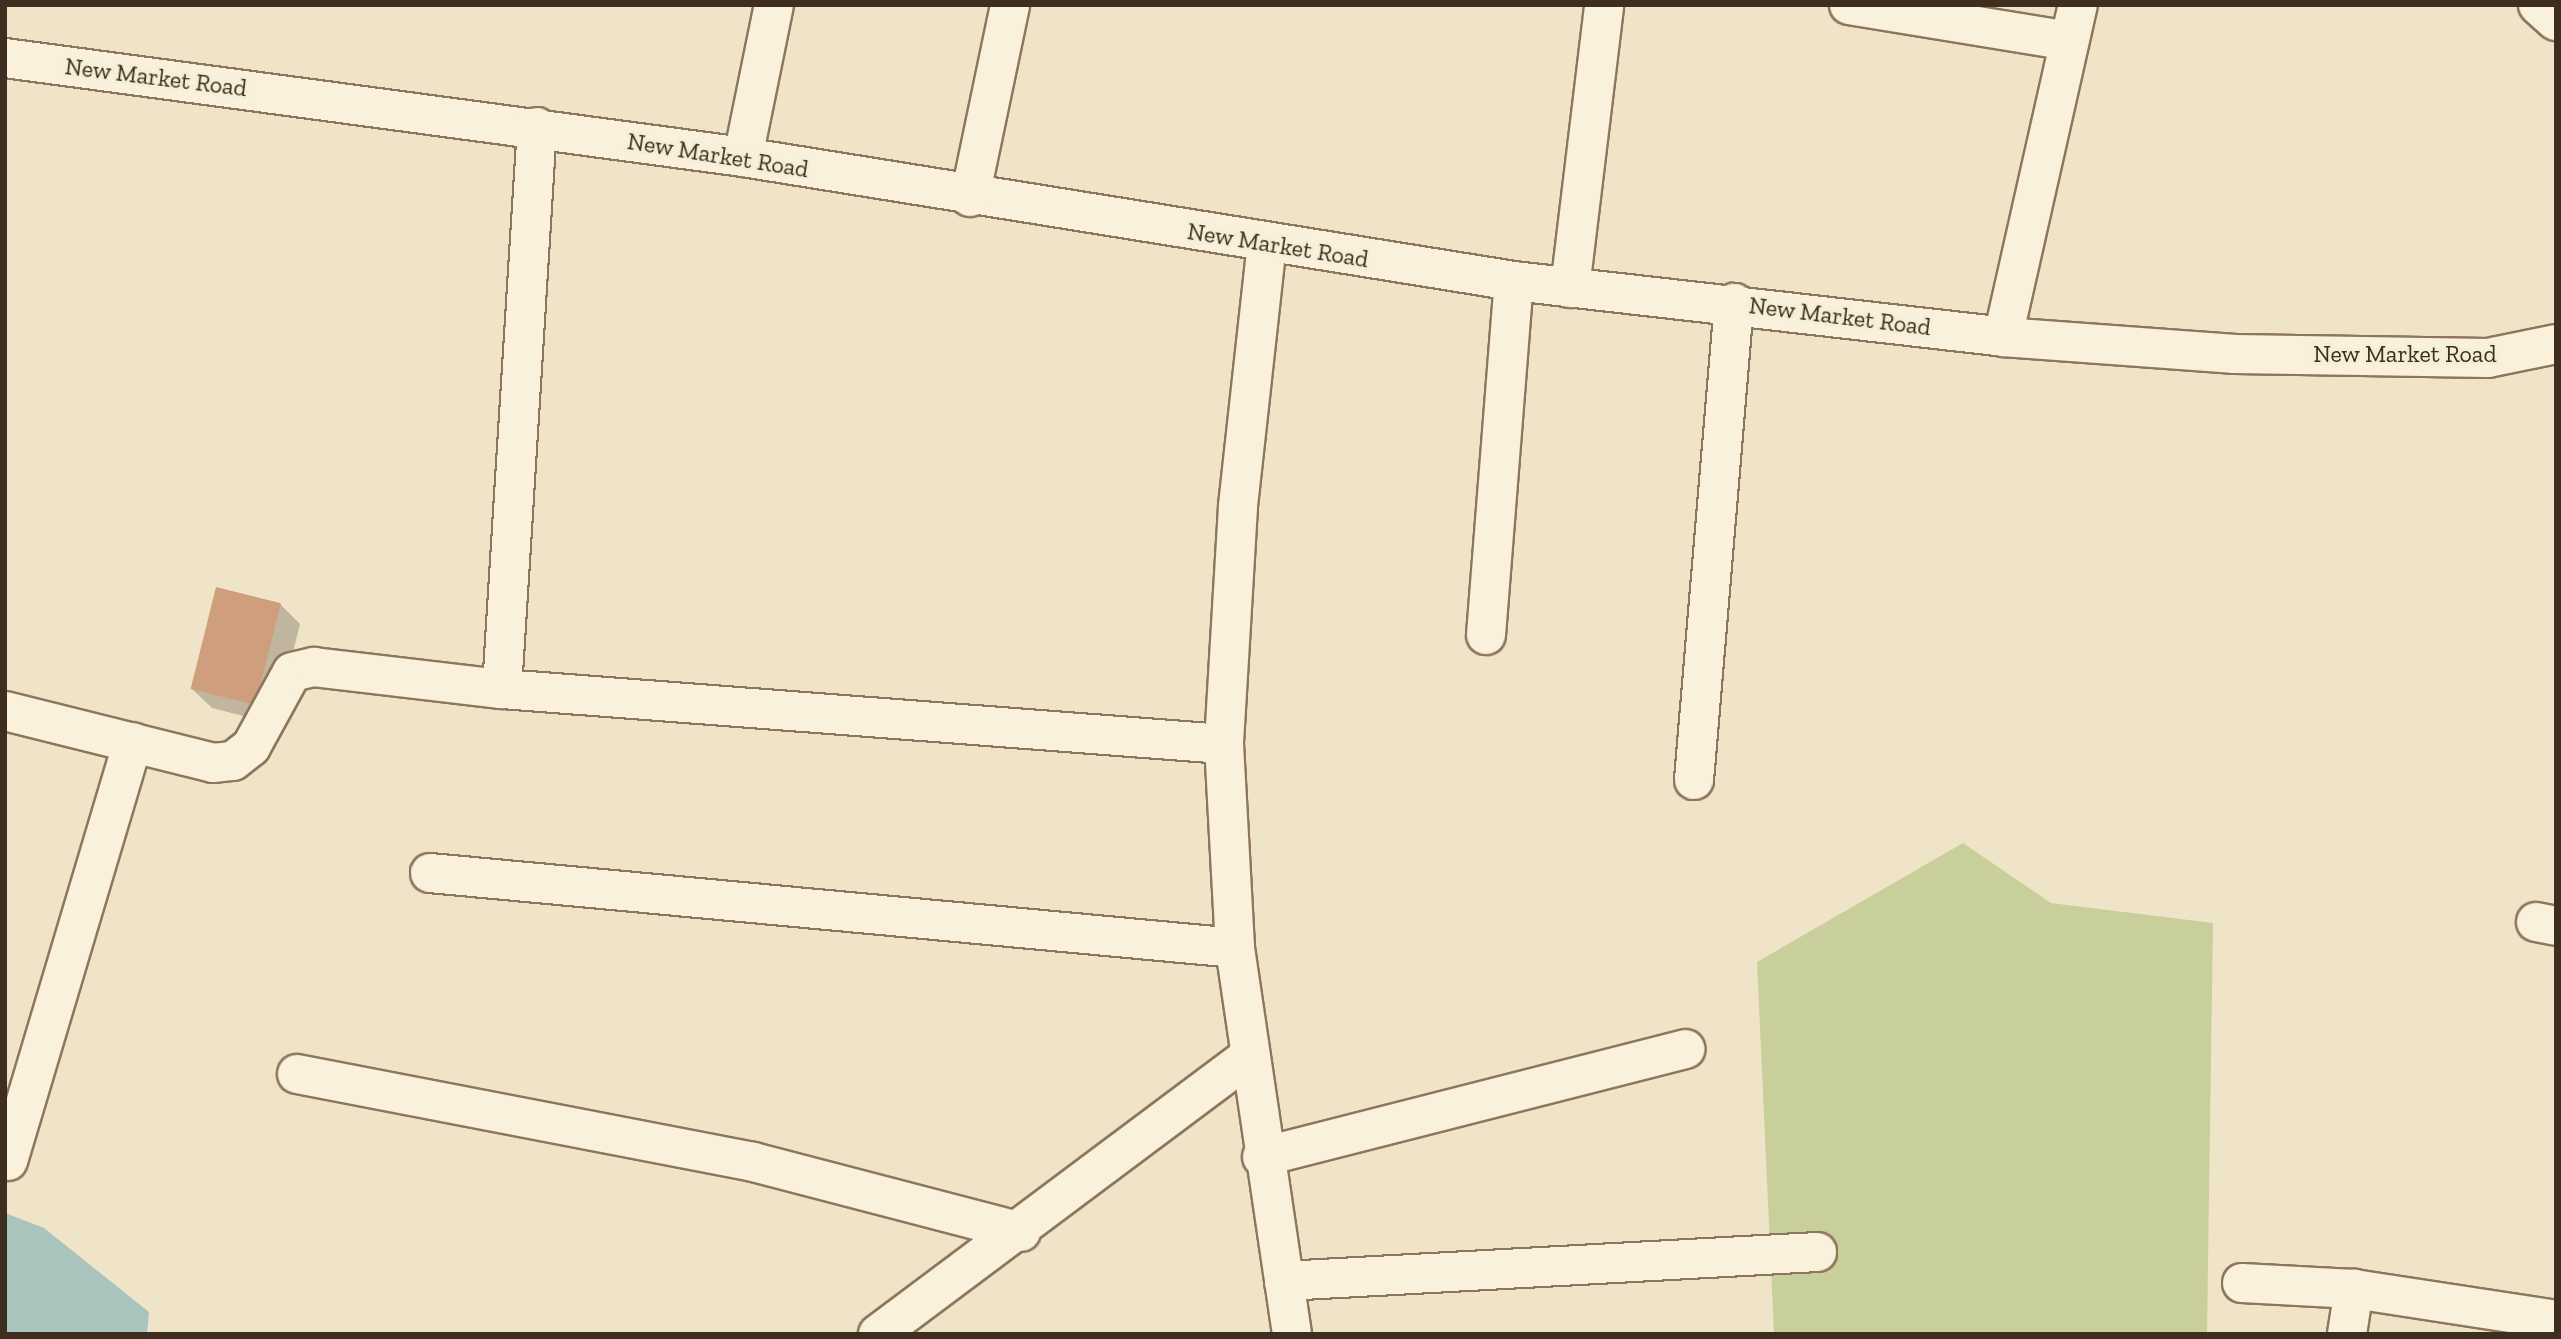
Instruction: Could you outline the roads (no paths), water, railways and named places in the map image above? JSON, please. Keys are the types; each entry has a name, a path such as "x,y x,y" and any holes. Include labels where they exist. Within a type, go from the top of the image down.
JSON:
{"street":[{"path":"743,157 774,5"},
{"path":"970,197 1010,5"},
{"path":"1570,288 1604,5"},
{"path":"1849,5 2074,23 2003,337"},
{"path":"2538,5 2556,20"},
{"name":"New Market Road","path":"5,58 537,127 743,157 970,197 1514,281 1734,303 2003,337 2235,354 2461,358 2556,344"},
{"path":"502,689 537,127"},
{"path":"1267,243 1238,507 1224,744 1235,948 1262,1157 1292,1334"},
{"path":"1486,635 1514,281"},
{"path":"1695,780 1734,303"},
{"path":"5,711 213,763 233,761 251,747 292,672 314,667 502,689 1224,744"},
{"path":"8,1161 133,742"},
{"path":"430,873 1235,948"},
{"path":"1262,1157 1685,1049"},
{"path":"878,1334 1021,1232 1249,1056"},
{"path":"297,1074 717,1154 1021,1232"},
{"path":"1284,1281 1817,1252"},
{"path":"2242,1283 2354,1289 2556,1320"},
{"path":"2347,1334 2354,1289"}],"water":[{"path":"5,1213 44,1228 149,1312 147,1334 5,1334"}]}
